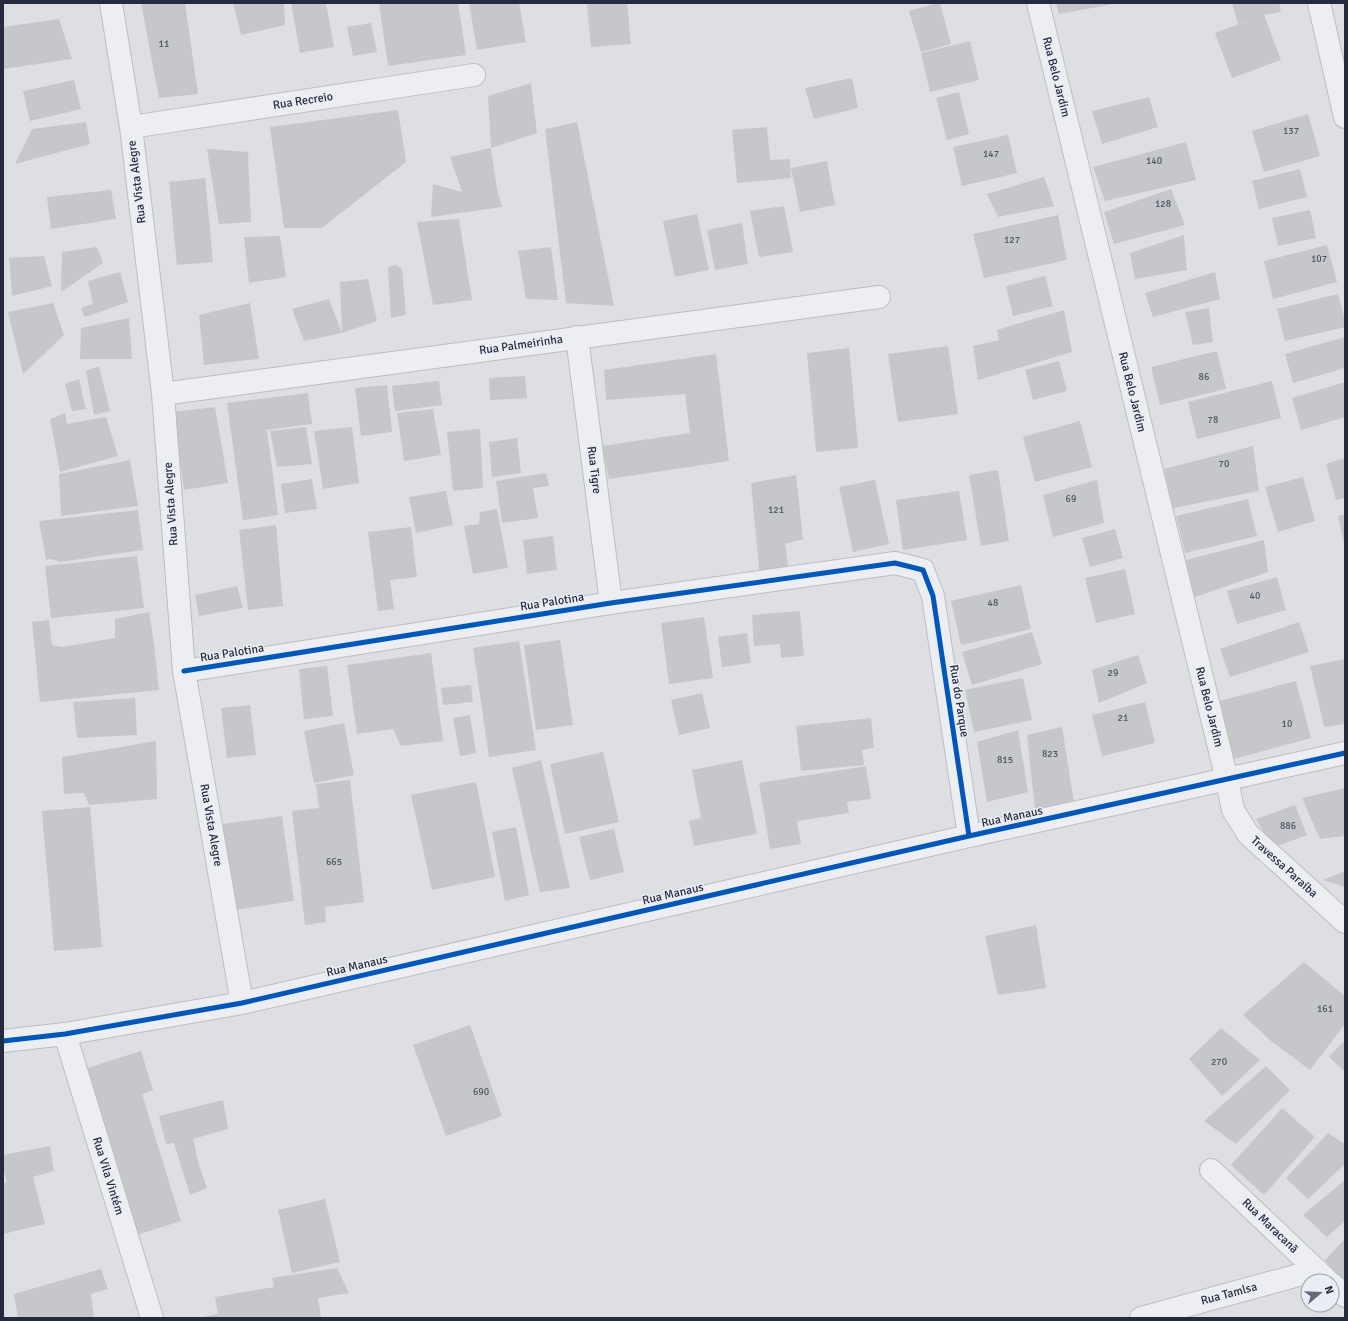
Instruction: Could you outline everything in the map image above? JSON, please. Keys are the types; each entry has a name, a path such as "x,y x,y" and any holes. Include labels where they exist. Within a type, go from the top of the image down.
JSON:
{"street":[{"name":"Rua Vista Alegre","path":"111,3 131,127 162,394 184,671 242,1003"},
{"name":"Rua Belo Jardim","path":"1038,3 1227,780"},
{"path":"1319,3 1345,117"},
{"name":"Rua Recreio","path":"131,127 474,75"},
{"name":"Rua Palmeirinha","path":"162,394 879,297"},
{"name":"Rua Tigre","path":"577,337 611,603"},
{"name":"Rua Palotina","path":"184,671 611,603 895,563 923,570"},
{"name":"Rua do Parque","path":"923,570 933,596 969,836"},
{"name":"Rua Manaus","path":"3,1041 65,1034 242,1003 969,836 1345,753"},
{"name":"Travessa Paraíba","path":"1227,780 1233,810 1248,834 1345,922"},
{"name":"Rua Vila Vintém","path":"65,1034 152,1318"},
{"name":"Rua Maracanã","path":"1212,1170 1320,1273"},
{"name":"Rua Tamlsa","path":"1141,1318 1300,1284"}],"building":[{"path":"141,3 185,3 198,94 159,98"},
{"path":"233,3 284,3 285,25 241,35"},
{"path":"291,3 326,3 334,47 300,53"},
{"path":"379,3 458,3 466,55 388,66"},
{"path":"469,3 519,3 526,42 477,50"},
{"path":"627,3 631,44 591,47 587,4"},
{"path":"940,3 951,44 921,52 909,11"},
{"path":"1056,3 1114,3 1114,4 1059,14"},
{"path":"1232,3 1279,3 1281,12 1264,15 1281,60 1232,78 1215,33 1253,19 1238,24"},
{"path":"59,19 72,59 3,69 3,27"},
{"path":"371,23 377,52 353,56 347,27"},
{"path":"970,41 979,80 930,92 921,53"},
{"path":"852,78 858,108 814,119 805,88"},
{"path":"74,80 81,109 30,121 23,91"},
{"path":"531,83 537,133 491,148 488,96"},
{"path":"959,92 969,134 947,140 936,98"},
{"path":"1149,97 1158,127 1102,144 1092,111"},
{"path":"398,110 406,162 322,228 284,228 270,127"},
{"path":"1308,114 1320,156 1264,172 1252,131"},
{"path":"86,122 90,144 15,164 32,129"},
{"path":"577,122 614,306 566,303 545,129"},
{"path":"767,127 770,160 790,159 791,178 737,183 732,130"},
{"path":"1008,135 1017,173 962,186 953,147"},
{"path":"1186,142 1196,180 1105,201 1093,167"},
{"path":"491,148 497,189 502,207 431,217 433,184 462,192 450,157"},
{"path":"207,149 248,152 251,222 219,224"},
{"path":"827,161 835,205 800,212 791,168"},
{"path":"1300,169 1307,197 1259,209 1252,181"},
{"path":"1044,177 1054,206 998,217 987,194"},
{"path":"205,178 213,262 177,265 169,182"},
{"path":"1171,189 1185,225 1114,244 1104,212"},
{"path":"111,190 116,219 51,229 47,197"},
{"path":"784,206 793,252 759,257 750,211"},
{"path":"1310,210 1316,238 1278,246 1272,218"},
{"path":"697,214 709,270 675,277 663,221"},
{"path":"1058,215 1067,260 984,278 973,234"},
{"path":"459,219 472,300 433,305 417,222"},
{"path":"742,223 748,264 715,270 707,230"},
{"path":"1184,235 1187,270 1135,279 1130,253"},
{"path":"280,236 286,277 249,283 244,237"},
{"path":"1327,245 1337,282 1273,299 1264,261"},
{"path":"97,247 103,263 61,292 62,252"},
{"path":"551,247 558,300 526,299 518,251"},
{"path":"44,256 52,286 12,296 9,258"},
{"path":"396,265 402,269 406,315 391,318 388,267"},
{"path":"120,272 128,302 85,317 81,308 93,304 88,281"},
{"path":"1215,272 1220,299 1153,317 1145,293"},
{"path":"1045,276 1053,306 1013,316 1006,286"},
{"path":"368,279 377,321 342,333 340,282"},
{"path":"1338,294 1345,320 1345,327 1285,341 1277,309"},
{"path":"329,299 342,333 304,341 292,309"},
{"path":"53,303 64,335 23,374 8,312"},
{"path":"250,303 259,359 204,365 199,315"},
{"path":"1209,308 1213,342 1193,345 1185,312"},
{"path":"1064,310 1072,352 978,380 973,346 999,340 997,330"},
{"path":"129,318 132,359 80,359 81,328"},
{"path":"1345,337 1345,368 1293,383 1285,354"},
{"path":"948,346 958,414 898,422 888,354"},
{"path":"849,348 858,448 816,452 807,353"},
{"path":"1217,351 1226,389 1160,405 1151,367"},
{"path":"716,354 729,461 609,479 602,446 690,433 685,394 606,400 604,370"},
{"path":"1059,361 1067,391 1033,400 1025,370"},
{"path":"99,366 110,411 94,415 86,371"},
{"path":"525,376 527,398 490,400 489,378"},
{"path":"79,379 86,409 72,411 65,384"},
{"path":"439,381 442,405 395,411 392,386"},
{"path":"1272,381 1281,418 1197,439 1188,402"},
{"path":"1345,382 1345,417 1301,430 1292,398"},
{"path":"387,385 392,432 361,436 355,388"},
{"path":"308,393 312,424 267,430 278,515 243,520 227,403"},
{"path":"215,407 228,483 184,490 173,412"},
{"path":"433,409 441,455 404,461 397,413"},
{"path":"65,413 67,424 106,417 118,456 60,472 50,419"},
{"path":"1080,421 1092,467 1035,482 1023,437"},
{"path":"306,427 312,464 277,467 270,431"},
{"path":"352,427 359,483 323,489 314,431"},
{"path":"480,429 483,488 453,491 447,432"},
{"path":"517,438 521,473 492,477 489,442"},
{"path":"1253,446 1259,491 1173,508 1164,469"},
{"path":"1345,458 1345,498 1336,500 1326,464"},
{"path":"130,460 138,506 61,516 59,474"},
{"path":"998,470 1009,541 981,546 969,475"},
{"path":"546,473 549,486 533,488 538,518 502,523 496,481"},
{"path":"796,475 803,539 785,544 789,571 760,578 751,483"},
{"path":"1303,477 1315,521 1278,532 1265,487"},
{"path":"312,479 317,509 285,513 281,484"},
{"path":"875,480 889,544 853,552 839,487"},
{"path":"1097,480 1104,523 1053,537 1043,495"},
{"path":"446,491 453,525 416,533 409,497"},
{"path":"959,491 967,540 903,550 896,500"},
{"path":"1248,499 1257,536 1185,553 1176,516"},
{"path":"497,509 508,568 473,574 464,526 479,524 480,512"},
{"path":"138,510 143,550 60,562 51,559 46,560 39,521"},
{"path":"1345,514 1345,543 1344,543 1338,516"},
{"path":"276,525 283,606 248,610 239,530"},
{"path":"411,527 417,577 390,580 394,609 378,611 368,532"},
{"path":"1115,529 1123,558 1090,567 1082,538"},
{"path":"553,536 557,570 527,574 523,540"},
{"path":"1264,540 1268,572 1192,598 1186,560"},
{"path":"137,556 144,608 51,618 45,566"},
{"path":"1125,569 1135,614 1096,623 1085,578"},
{"path":"1277,577 1286,610 1237,624 1227,591"},
{"path":"1021,585 1031,629 961,645 951,601"},
{"path":"237,586 243,608 199,616 195,595"},
{"path":"800,611 804,656 781,658 780,644 754,646 752,615"},
{"path":"149,612 159,690 40,702 32,622 49,620 52,645 62,647 115,638 115,619"},
{"path":"704,617 713,678 669,684 661,623"},
{"path":"1299,622 1309,652 1230,677 1220,649"},
{"path":"1032,632 1042,664 972,685 962,652"},
{"path":"747,633 751,663 722,667 718,637"},
{"path":"560,640 573,725 536,730 524,645"},
{"path":"519,641 536,750 489,757 473,648"},
{"path":"431,653 443,741 401,746 393,729 357,734 347,665"},
{"path":"1138,655 1147,683 1099,703 1092,670"},
{"path":"1345,659 1345,724 1324,727 1310,666"},
{"path":"327,666 333,716 304,719 299,669"},
{"path":"1023,678 1032,720 974,732 965,690"},
{"path":"1296,681 1311,738 1234,759 1219,701"},
{"path":"471,685 473,702 443,705 441,688"},
{"path":"702,693 710,728 679,735 671,700"},
{"path":"135,698 137,735 77,738 73,702"},
{"path":"1145,702 1155,743 1102,756 1092,715"},
{"path":"250,705 256,755 227,758 221,708"},
{"path":"470,715 476,753 460,756 453,718"},
{"path":"871,718 874,748 862,750 864,765 801,771 796,726"},
{"path":"344,723 354,775 314,783 304,731"},
{"path":"1062,727 1074,803 1035,810 1027,735"},
{"path":"1018,730 1028,792 987,802 977,742"},
{"path":"156,741 157,799 89,805 84,793 64,794 62,757"},
{"path":"603,752 619,822 565,834 550,764"},
{"path":"541,760 570,888 540,892 512,768"},
{"path":"742,760 757,834 694,846 689,821 701,818 692,770"},
{"path":"866,766 871,799 847,802 849,813 797,821 801,844 770,849 759,783"},
{"path":"350,780 364,902 325,907 326,922 305,925 292,811 319,808 316,784"},
{"path":"476,782 495,877 432,890 411,795"},
{"path":"1345,788 1345,836 1320,839 1302,798"},
{"path":"1295,805 1307,835 1273,848 1256,819"},
{"path":"90,807 102,947 54,951 42,811"},
{"path":"282,816 294,901 234,910 222,824"},
{"path":"516,827 529,895 505,901 492,832"},
{"path":"614,829 624,872 590,880 579,837"},
{"path":"1345,871 1345,891 1343,886 1323,880"},
{"path":"1036,925 1046,988 998,995 985,936"},
{"path":"1304,962 1345,996 1345,1024 1310,1070 1271,1041 1243,1015"},
{"path":"470,1025 502,1116 446,1136 413,1045"},
{"path":"1221,1028 1260,1060 1222,1096 1189,1059"},
{"path":"1345,1040 1345,1072 1329,1057"},
{"path":"141,1051 153,1090 142,1094 181,1221 133,1236 81,1070"},
{"path":"1266,1066 1290,1090 1236,1144 1204,1121"},
{"path":"223,1100 228,1129 193,1139 199,1165 207,1188 190,1195 174,1143 166,1144 159,1116"},
{"path":"1282,1108 1315,1137 1264,1195 1231,1165"},
{"path":"1328,1133 1345,1144 1345,1164 1308,1199 1286,1178"},
{"path":"50,1146 54,1171 33,1177 45,1224 3,1234 3,1183 7,1182 3,1169 3,1155"},
{"path":"1345,1180 1345,1221 1327,1237 1303,1215"},
{"path":"325,1199 340,1262 292,1273 278,1210"},
{"path":"1345,1239 1344,1285 1340,1280 1340,1273 1335,1273 1325,1260"},
{"path":"337,1268 349,1293 318,1298 321,1318 198,1318 218,1314 215,1297 274,1287 272,1278"},
{"path":"101,1269 108,1289 91,1294 94,1318 18,1318 14,1294"}],"cycle path":[{"path":"184,671 611,603 895,563 923,570 933,596 969,836"},
{"path":"3,1041 65,1034 242,1003 969,836 1345,753"}]}
